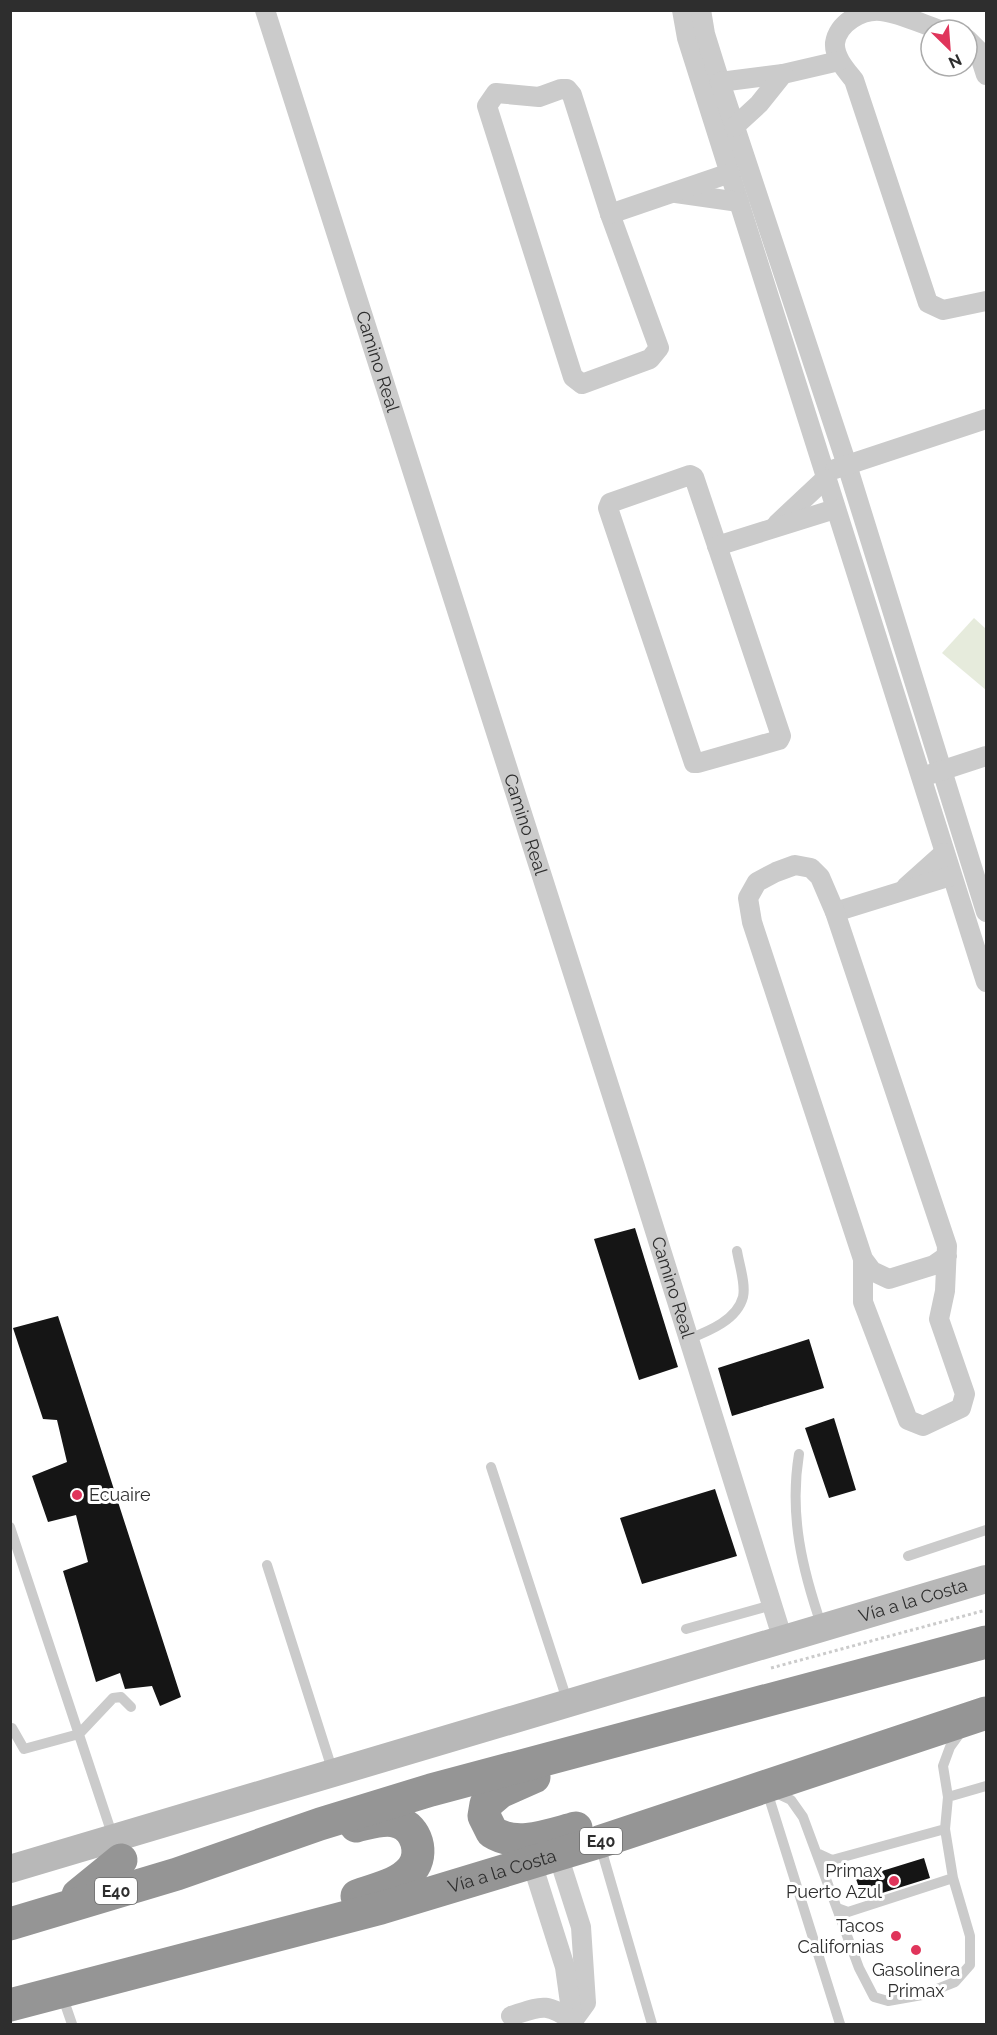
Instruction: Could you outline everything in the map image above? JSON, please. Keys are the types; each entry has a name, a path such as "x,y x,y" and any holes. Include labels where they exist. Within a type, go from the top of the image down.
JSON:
{"highway":[{"name":"E40","path":"10,1924 177,1874 320,1824 431,1790 632,1734 987,1642"},
{"path":"632,1734 500,1792 486,1804 486,1825 501,1838 512,1840 536,1838 882,1737 979,1715"},
{"name":"Vía a la Costa","path":"10,2005 381,1908 545,1859 766,1788 979,1715"},
{"path":"210,1953 294,1917 396,1881 413,1868 418,1859 418,1848 416,1839 407,1826 399,1822 378,1821 222,1859"},
{"path":"49,1912 88,1888 117,1849 142,1870 177,1874"}],"street":[{"name":"Camino Real","path":"264,10 783,1640"},
{"path":"682,10 720,82 847,465 987,912"},
{"path":"701,10 696,36 730,173 951,876 987,982"},
{"path":"919,23 881,11 856,15 840,30 835,44 839,61 854,80 928,303 943,310 987,301"},
{"path":"979,53 987,75"},
{"path":"720,82 783,74 839,61"},
{"path":"734,127 759,104 783,74"},
{"path":"567,89 572,95 610,214 659,348 650,359 582,384 573,377 488,106 496,93 539,97 567,89"},
{"path":"610,214 730,173"},
{"path":"674,193 739,202"},
{"path":"772,528 824,476 847,465 987,419"},
{"path":"690,476 694,477 717,546 781,736 779,740 694,763 608,508 610,503 690,476"},
{"path":"717,546 835,509"},
{"path":"920,777 987,756"},
{"path":"902,890 944,853"},
{"path":"795,865 811,868 820,877 835,912 943,1234 946,1256 945,1291 939,1319 965,1394 961,1408 922,1426 908,1420 863,1302 863,1259 752,922 748,898 757,882 777,872 795,865"},
{"path":"835,912 951,876"},
{"path":"863,1259 872,1271 889,1279 934,1265 946,1256"},
{"name":"Vía a la Costa","path":"10,1869 117,1849 334,1773 987,1578"},
{"path":"545,1859 579,1919 586,2003 573,2023"},
{"path":"545,1859 553,1926 565,1968 573,2023"},
{"path":"553,1926 579,1919"},
{"path":"511,2016 542,2006 550,2007 573,2023"}],"lane":[{"path":"689,1339 709,1332 736,1311 743,1296 737,1251"},
{"path":"799,1454 796,1524 804,1573 822,1627"},
{"path":"491,1467 568,1703"},
{"path":"10,1527 117,1849"},
{"path":"908,1556 987,1530"},
{"path":"267,1565 334,1773"},
{"path":"686,1629 772,1605"},
{"path":"12,1728 24,1749 79,1734 113,1698 120,1697 131,1707"},
{"path":"766,1788 791,1800 802,1817 819,1854 859,1968 874,1997 888,2001 922,1995 955,1982 970,1965 970,1936 953,1878 945,1829 948,1797 943,1766 950,1747 979,1715"},
{"path":"948,1797 987,1786"},
{"path":"766,1788 840,2025"},
{"path":"819,1854 832,1860 945,1829"},
{"path":"599,1842 652,2025"},
{"path":"837,1908 848,1912 953,1878"},
{"path":"61,1992 72,2025"}],"shaded area":[{"path":"974,618 986,629 986,690 942,653"}],"building":[{"path":"635,1228 678,1367 639,1380 594,1239"},
{"name":"Ecuaire","path":"58,1316 181,1697 160,1706 152,1686 125,1689 120,1673 96,1682 63,1571 88,1562 76,1515 48,1522 32,1476 67,1462 57,1420 43,1419 13,1328"},
{"path":"809,1339 824,1388 732,1416 718,1368"},
{"path":"834,1418 856,1490 829,1498 805,1428"},
{"path":"715,1489 737,1556 642,1584 620,1518"},
{"name":"Primax Puerto Azul","path":"924,1858 930,1878 863,1899 856,1879"}],"place":[{"name":"Ecuaire","path":"77,1495"},
{"name":"Primax Puerto Azul","path":"894,1881"},
{"name":"Tacos Californias","path":"896,1936"},
{"name":"Gasolinera Primax","path":"916,1950"}]}
